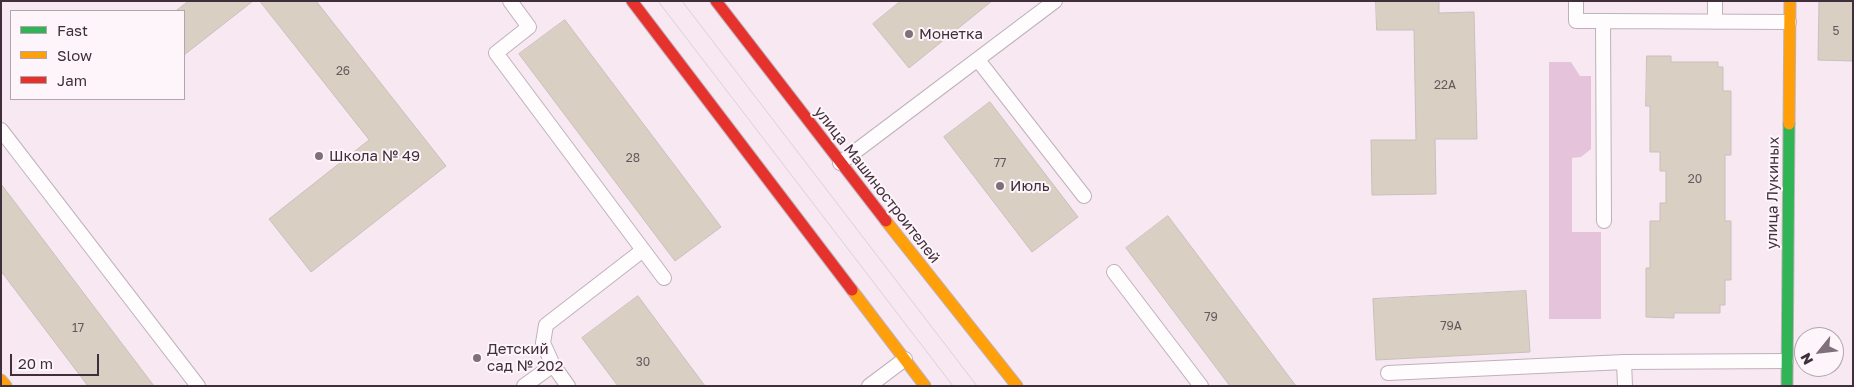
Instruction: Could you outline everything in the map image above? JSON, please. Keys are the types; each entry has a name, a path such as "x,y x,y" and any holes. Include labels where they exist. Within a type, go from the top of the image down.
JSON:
{"main road":[{"path":"632,1 925,386"},
{"name":"улица Машиностроителей","path":"716,1 840,163 1017,386"},
{"name":"улица Лукиных","path":"1787,386 1790,1"},
{"path":"1,380 6,386"}],"lane":[{"path":"510,1 529,27 496,53 664,278"},
{"path":"840,163 1055,1"},
{"path":"1576,1 1576,21 1789,22"},
{"path":"1715,1 1715,22"},
{"path":"1603,21 1604,221"},
{"path":"978,60 1084,196"},
{"path":"1,130 198,386"},
{"path":"568,386 552,365 543,343 546,325 643,250"},
{"path":"1114,272 1201,386"},
{"path":"869,386 905,359"},
{"path":"1388,373 1624,362 1786,361"},
{"path":"1624,362 1625,386"},
{"path":"524,386 552,365"}],"shaded area":[{"path":"1549,62 1571,62 1580,76 1591,76 1591,149 1581,157 1572,158 1572,232 1601,232 1601,319 1549,319"}],"building":[{"path":"189,1 253,1 185,54 185,10 177,10"},
{"path":"260,1 316,1 446,166 311,272 269,219 369,140"},
{"path":"901,1 992,1 909,68 873,24"},
{"path":"1376,1 1439,1 1439,13 1474,12 1477,139 1435,139 1436,194 1372,195 1371,140 1416,140 1414,30 1377,30"},
{"path":"1800,1 1853,1 1853,61 1818,60 1819,2"},
{"path":"565,20 721,227 675,261 519,54"},
{"path":"1647,56 1671,56 1671,62 1718,62 1718,67 1723,67 1723,91 1731,91 1731,155 1725,155 1725,221 1731,221 1731,280 1725,280 1725,305 1720,305 1720,313 1674,313 1674,318 1646,317 1646,268 1650,268 1650,221 1660,221 1660,203 1666,203 1666,171 1660,171 1660,152 1650,152 1650,106 1646,106"},
{"path":"990,102 1078,217 1032,252 944,137"},
{"path":"1,184 154,386 88,386 1,271"},
{"path":"1168,216 1296,386 1230,386 1126,248"},
{"path":"1526,291 1530,352 1376,360 1373,299"},
{"path":"638,296 705,386 618,386 582,338"}],"tram line":[{"path":"658,1 953,386"},
{"path":"682,1 977,386"}],"traffic: fast":[{"path":"1787,386 1789,124"}],"traffic: slow":[{"path":"1789,124 1790,1"},
{"path":"886,221 1017,386"},
{"path":"852,290 925,386"},
{"path":"1,380 6,386"}],"traffic: jam":[{"path":"632,1 852,290"},
{"path":"716,1 886,221"}],"place":[{"name":"Монетка","path":"909,34"},
{"name":"Школа № 49","path":"319,156"},
{"name":"Июль","path":"1000,186"},
{"name":"Детский сад № 202","path":"477,358"}]}
